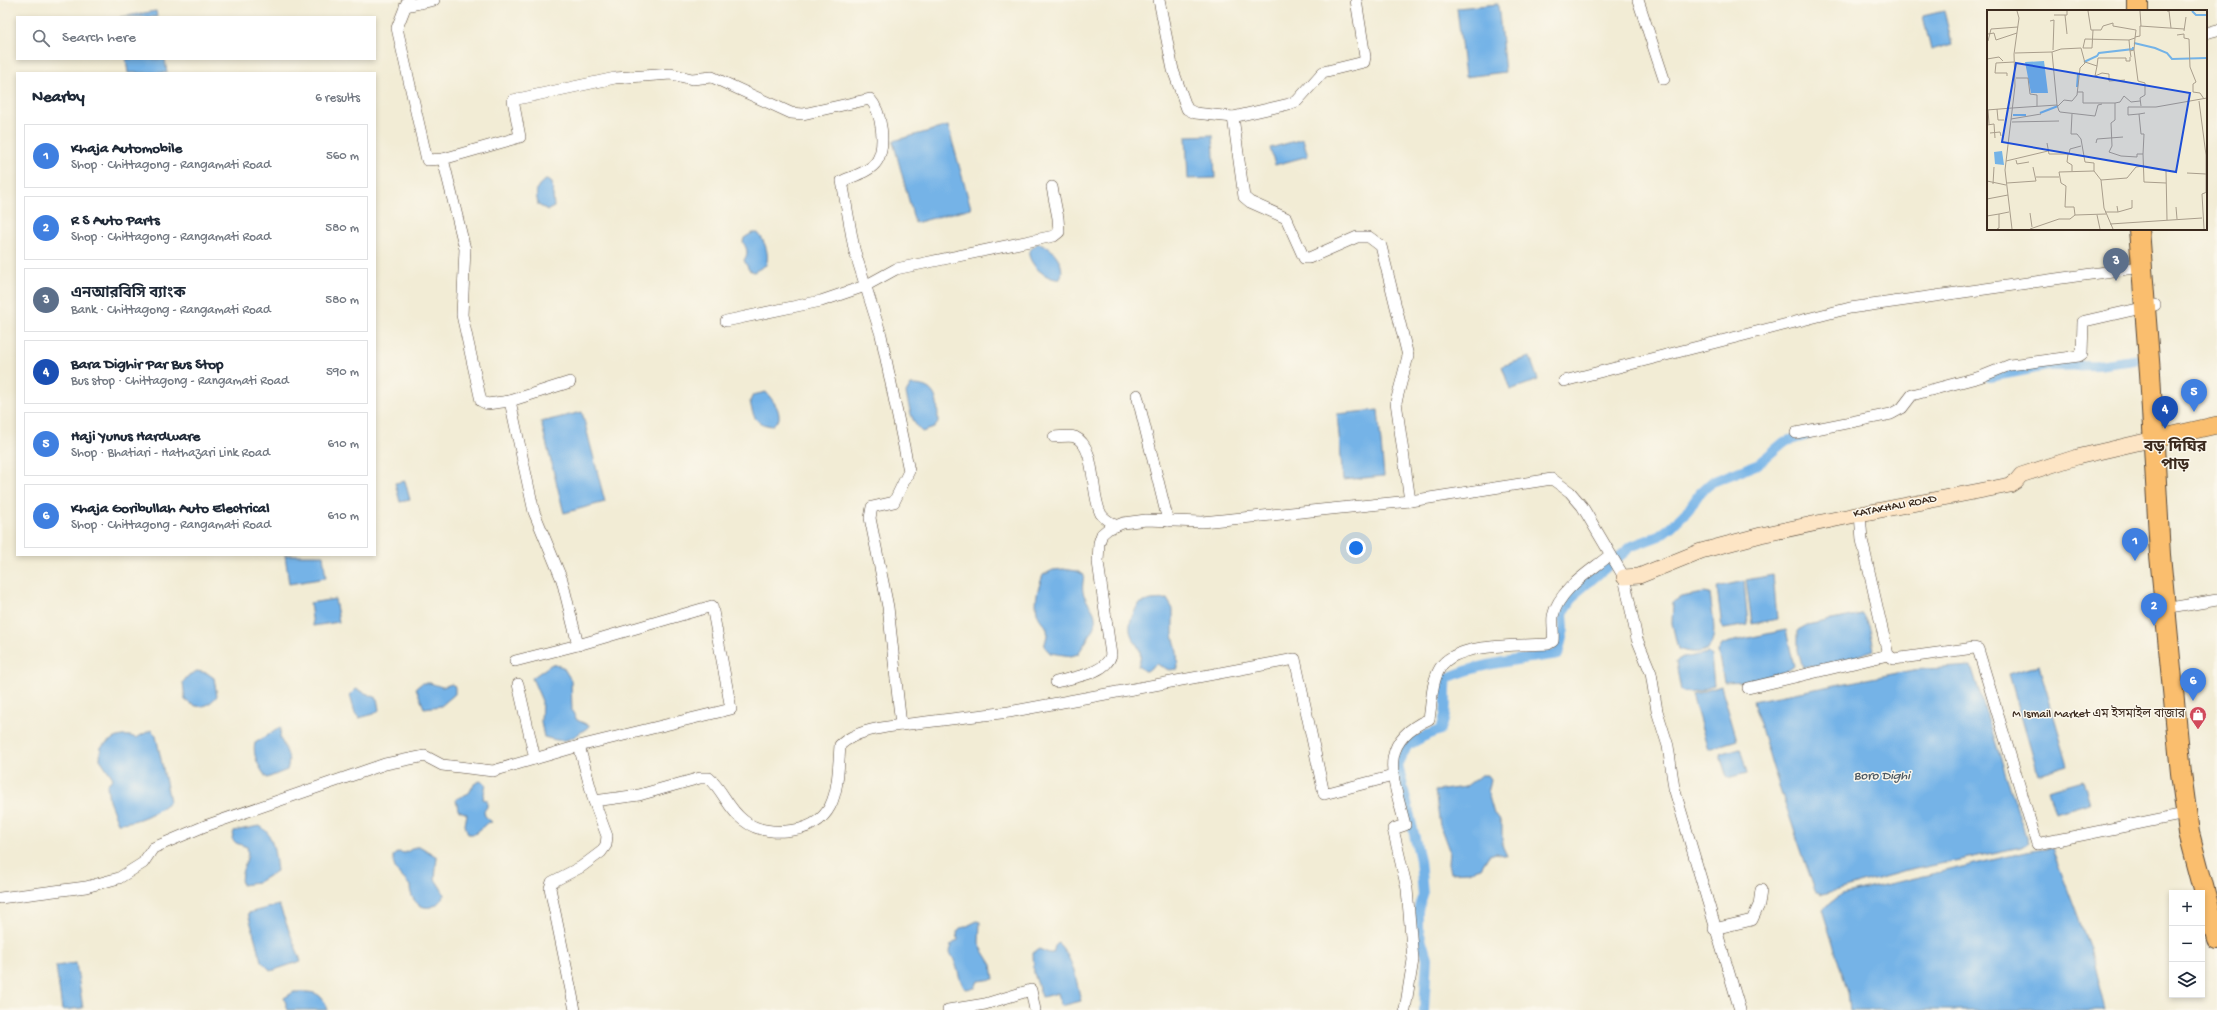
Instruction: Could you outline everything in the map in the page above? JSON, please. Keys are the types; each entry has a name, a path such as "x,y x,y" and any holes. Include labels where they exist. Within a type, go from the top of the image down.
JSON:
{"highway":[{"path":"2139,230 2141,267 2150,306"},
{"path":"2149,230 2150,306 2158,439 2160,555 2185,814 2199,875 2217,939"},
{"path":"2158,439 2176,607 2184,717 2194,814 2217,900"}],"main road":[{"path":"2158,439 2217,425"}],"street":[{"path":"434,0 406,3 397,28 427,160 443,160 520,137 513,100 615,78 671,74 692,79 712,77 790,113 803,114 870,100 876,106 880,125 880,146 877,162 868,170 842,181 854,250 881,335 909,471 894,502 872,507 870,518 888,607 901,725"},
{"path":"1159,0 1173,70 1188,109 1195,113 1233,117 1293,103 1323,72 1364,62 1365,57 1356,0"},
{"path":"1638,0 1664,79"},
{"path":"2207,33 2217,30"},
{"path":"1233,117 1244,197 1250,202 1286,218 1304,258 1309,258 1357,237 1369,237 1381,246 1408,356 1396,402 1410,501"},
{"path":"443,160 465,249 462,315 481,401 487,404 510,401 570,382"},
{"path":"726,321 821,301 865,286 896,269 1054,236 1059,232 1052,187"},
{"path":"1564,381 1850,308 2141,267"},
{"path":"1796,433 1891,414 1902,408 1912,395 1980,377 2010,365 2079,356 2082,354 2083,322 2150,306"},
{"path":"1137,395 1168,521"},
{"path":"510,401 534,512 562,580 578,645"},
{"path":"1054,437 1075,437 1085,444 1091,463 1096,502 1102,516 1116,526"},
{"name":"KATAKHALI ROAD","path":"1624,577 1639,576 1701,551 1761,535 2010,485 2021,475 2077,457 2158,439"},
{"path":"1056,682 1102,668 1109,662 1111,655 1098,562 1102,534 1116,526 1146,520 1202,522 1410,501 1552,479 1570,492 1582,506 1624,577 1637,639 1651,673 1657,711 1668,746 1674,788 1714,929 1740,1010"},
{"path":"1860,514 1862,540 1888,655 1894,659 1974,648 1978,649 2037,844 2185,814"},
{"path":"1405,1010 1413,960 1408,889 1393,829 1405,825 1393,776 1392,760 1397,742 1413,726 1429,719 1434,681 1445,660 1459,653 1475,649 1548,644 1553,640 1555,630 1553,617 1559,602 1572,586 1610,555"},
{"path":"2176,607 2217,600"},
{"path":"0,898 86,887 119,878 143,863 153,848 205,826 384,764 425,756 442,765 493,771 579,746 731,709 712,606 578,645 514,661"},
{"path":"1748,688 1888,655"},
{"path":"594,801 639,795 700,778 709,778 717,785 729,806 744,821 760,829 776,832 804,830 818,822 829,811 838,780 840,745 848,738 859,733 901,725 1009,712 1295,658 1324,794 1393,776"},
{"path":"518,684 535,759"},
{"path":"575,1010 550,888 552,882 581,867 601,852 606,845 607,836 594,801 579,746"},
{"path":"1714,929 1752,920 1758,905 1761,890"},
{"path":"948,1010 985,1004 1031,990 1035,1010"}],"water":[{"path":"1498,4 1505,72 1465,77 1457,8"},
{"path":"156,11 157,16 126,16"},
{"path":"1944,11 1952,44 1931,50 1923,16"},
{"path":"126,60 165,60 167,72 128,72"},
{"path":"948,126 971,208 915,223 893,141"},
{"path":"1213,135 1215,178 1188,179 1186,136"},
{"path":"1303,139 1308,156 1275,165 1270,148"},
{"path":"546,180 550,180 552,182 554,207 548,210 538,205 537,197 539,185"},
{"path":"752,233 758,233 761,236 765,244 767,257 766,265 754,272 749,270 744,260 747,255 747,251 743,242 744,238"},
{"path":"1038,243 1048,248 1057,256 1060,262 1062,274 1060,279 1055,279 1039,271 1031,261 1029,251"},
{"path":"1530,357 1538,380 1510,390 1502,366"},
{"path":"911,385 920,385 927,388 935,396 938,408 938,423 934,428 922,432 915,424 906,393"},
{"path":"766,392 776,405 779,415 779,419 772,426 762,424 756,419 752,411 750,401 753,395"},
{"path":"1378,410 1384,476 1343,480 1337,414"},
{"path":"582,412 605,502 564,513 541,422"},
{"path":"405,481 410,500 400,502 395,483"},
{"path":"285,556 323,556 326,578 289,584"},
{"path":"1063,569 1077,571 1084,575 1083,592 1095,616 1095,623 1088,639 1078,654 1071,656 1050,653 1044,646 1047,628 1041,621 1036,607 1037,593 1043,575 1053,570"},
{"path":"1773,575 1777,619 1752,624 1746,580"},
{"path":"1744,581 1748,625 1724,629 1722,628 1717,587"},
{"path":"1704,593 1710,594 1713,617 1713,638 1710,646 1704,651 1693,652 1678,649 1672,623 1673,602 1681,597"},
{"path":"335,599 339,622 313,626 310,603"},
{"path":"1167,599 1173,609 1173,634 1177,652 1178,669 1169,670 1156,664 1147,671 1144,671 1138,666 1140,653 1130,631 1131,620 1138,604 1151,600"},
{"path":"1862,614 1869,625 1874,650 1838,662 1803,668 1798,650 1798,630 1807,625"},
{"path":"1786,630 1794,666 1779,675 1761,679 1724,682 1718,652 1722,645 1729,642"},
{"path":"1708,653 1711,656 1714,685 1703,690 1689,693 1681,691 1676,662 1679,659"},
{"path":"552,664 563,667 571,680 572,711 577,720 590,726 573,737 564,740 544,737 541,722 542,701 532,678"},
{"path":"2039,665 2068,765 2038,774 2009,674"},
{"name":"Boro Dighi","path":"1971,666 2028,843 2021,847 1902,872 1823,894 1815,891 1774,771 1753,701 1913,670"},
{"path":"197,671 207,673 214,678 217,696 210,703 202,706 194,705 185,700 183,682 189,675"},
{"path":"422,683 430,683 442,687 452,684 455,687 455,694 441,706 424,708 416,688"},
{"path":"1721,686 1737,740 1708,749 1692,695"},
{"path":"356,689 377,698 379,710 374,714 359,718 355,713 350,695"},
{"path":"281,727 280,737 286,749 289,761 287,770 267,778 261,770 255,757 255,743"},
{"path":"151,730 156,736 170,801 159,810 139,819 125,823 118,823 109,801 107,785 113,778 100,759 101,747 117,737 131,736 136,738"},
{"path":"1740,748 1747,773 1727,778 1720,754"},
{"path":"1481,775 1488,775 1491,779 1488,793 1494,814 1499,818 1502,826 1502,845 1507,856 1496,853 1489,855 1481,868 1468,872 1450,873 1448,864 1449,850 1440,826 1435,791 1465,787"},
{"path":"2083,780 2090,803 2055,813 2048,790"},
{"path":"480,781 486,784 483,799 487,800 487,807 484,811 485,816 492,822 487,823 475,834 468,834 465,825 467,814 458,810 456,799 469,793 474,784"},
{"path":"259,826 264,829 271,839 277,871 257,883 242,885 241,880 248,852 247,847 236,843 232,839 234,831"},
{"path":"415,847 421,847 437,857 435,879 444,895 434,906 423,907 418,904 411,893 410,886 398,873 394,866 393,856 398,852 405,853"},
{"path":"2052,848 2090,949 2105,1010 1850,1010 1848,993 1822,909 1841,895 2031,851"},
{"path":"279,905 301,961 271,971 261,961 248,913"},
{"path":"977,921 980,922 979,944 992,965 994,979 978,981 975,988 965,989 960,980 955,961 950,953 951,945 958,940 957,932 960,928"},
{"path":"1058,943 1068,956 1071,963 1081,1001 1061,1006 1058,993 1042,997 1034,973 1033,953 1039,949 1053,953 1055,946"},
{"path":"76,963 83,1008 62,1010 56,966"},
{"path":"294,992 311,992 316,994 325,1003 328,1010 288,1010 284,998"}],"waterway":[{"path":"1989,377 2048,366 2098,365 2140,359"},
{"path":"1424,1010 1427,958 1418,928 1418,910 1423,895 1420,860 1398,765 1407,746 1440,730 1443,724 1445,712 1447,678 1474,668 1558,654 1564,629 1563,613 1576,593 1632,546 1659,536 1672,526 1689,509 1699,494 1712,482 1758,464 1784,442 1808,435"}],"place":[{"name":"এনআরবিসি ব্যাংক","path":"2116,281"},
{"name":"Haji Yunus Hardware","path":"2194,412"},
{"name":"Bara Dighir Par Bus Stop","path":"2165,429"},
{"name":"Khaja Automobile","path":"2135,561"},
{"name":"R S Auto Parts","path":"2154,626"},
{"name":"Khaja Goribullah Auto Electrical","path":"2193,701"},
{"name":"M Ismail Market এম ইসমাইল বাজার","path":"2198,730"}],"district":[{"name":"বড় দিঘির পাড়","path":"2175,457"}]}
